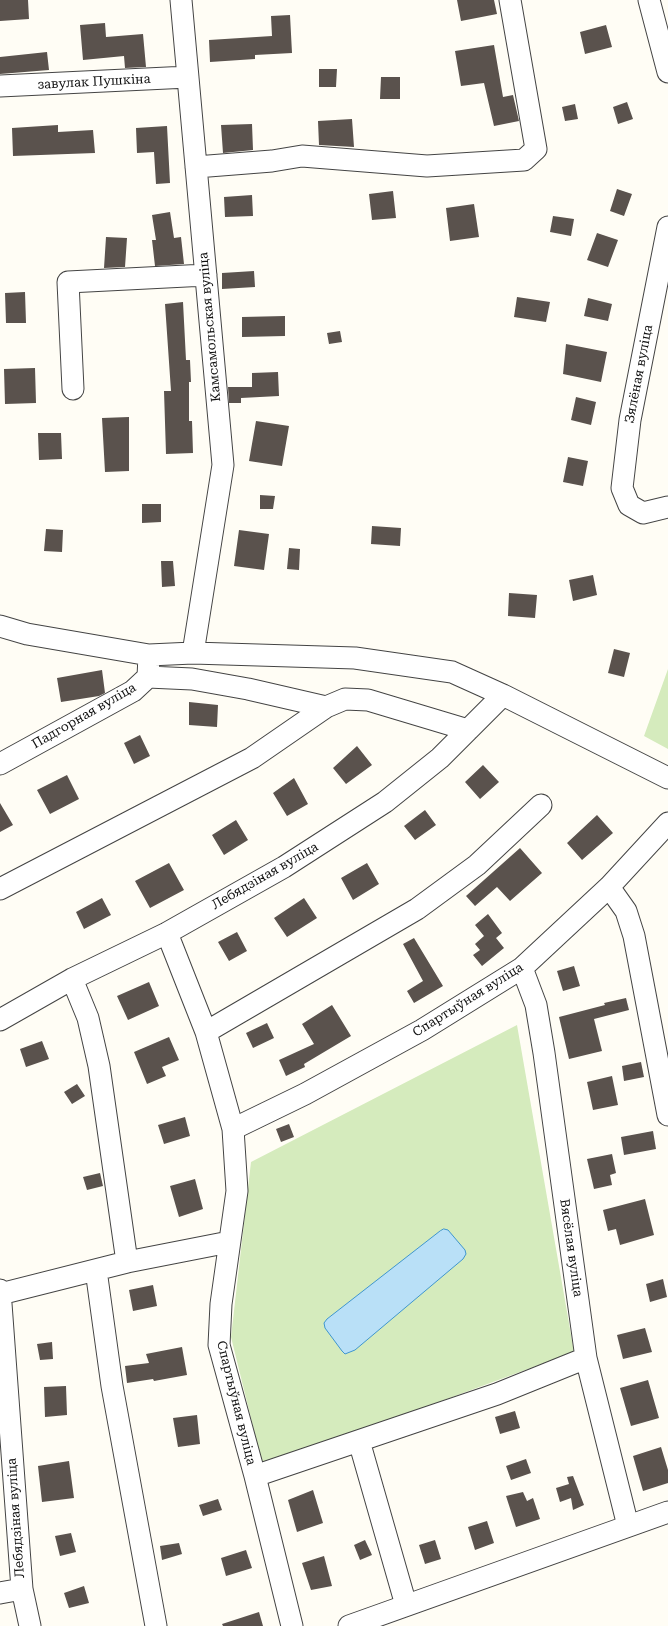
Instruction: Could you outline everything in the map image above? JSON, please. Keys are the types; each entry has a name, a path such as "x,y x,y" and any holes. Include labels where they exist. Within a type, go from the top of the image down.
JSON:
{"street":[{"name":"Камсамольская вуліца","path":"181,0 223,465 194,653"},
{"path":"196,167 302,156 427,166 524,160 536,149 510,0"},
{"path":"649,0 668,72"},
{"name":"завулак Пушкіна","path":"0,86 188,77"},
{"name":"Зялёная вуліца","path":"668,227 630,420 622,488 629,506 643,513 668,507"},
{"path":"73,389 68,282 206,275"},
{"path":"0,626 27,634 149,655 194,653 362,659 452,672 503,695 668,778"},
{"name":"Падгорная вуліца","path":"0,764 133,691 148,677 149,655"},
{"path":"148,677 192,679 248,689 326,707"},
{"name":"Лебядзіная вуліца","path":"0,1020 72,979 167,933 284,867 385,802 440,758 503,695"},
{"path":"0,889 252,758 326,707 345,699 368,700 468,730"},
{"path":"206,1032 417,909 476,866 541,805"},
{"name":"Спартыўная вуліца","path":"233,1129 305,1094 422,1030 522,968 609,887 668,823"},
{"path":"609,887 626,911 634,936 668,1115"},
{"name":"Спартыўная вуліца","path":"167,933 206,1032 233,1129 237,1191 221,1304 219,1345 255,1476 292,1626"},
{"name":"Вясёлая вуліца","path":"522,968 536,1005 544,1053 586,1358 628,1526"},
{"path":"72,979 88,1018 99,1066 127,1262"},
{"path":"0,1294 127,1262 229,1242"},
{"path":"96,1270 112,1386 156,1626"},
{"name":"Лебядзіная вуліца","path":"0,1290 22,1589 30,1626"},
{"path":"255,1476 498,1394 586,1358"},
{"path":"360,1441 406,1606"},
{"path":"349,1626 668,1512"},
{"path":"0,1592 22,1589"}],"green space":[{"path":"668,669 668,749 644,736"},
{"path":"517,1025 574,1352 263,1467 231,1337 251,1162"}],"water":[{"path":"444,1229 448,1230 465,1250 466,1254 463,1259 355,1350 345,1354 325,1328 324,1323 327,1319"}],"building":[{"path":"0,0 28,0 29,19 0,21"},
{"path":"457,0 494,0 497,14 461,21"},
{"path":"290,15 292,53 255,55 255,59 210,62 209,40 272,36 271,16"},
{"path":"105,23 106,37 143,34 146,67 125,68 124,56 83,60 80,25"},
{"path":"606,25 612,47 585,54 580,32"},
{"path":"494,45 503,97 513,95 519,121 494,126 484,83 461,86 455,51"},
{"path":"47,52 49,70 0,74 0,57"},
{"path":"319,69 337,69 336,87 319,87"},
{"path":"381,77 400,77 400,99 380,99"},
{"path":"627,102 633,119 618,124 613,107"},
{"path":"575,104 578,119 565,121 562,107"},
{"path":"352,119 354,147 319,145 318,121"},
{"path":"252,124 253,150 223,153 221,125"},
{"path":"58,125 58,132 93,130 95,153 13,156 12,128"},
{"path":"167,126 170,183 156,184 154,152 137,153 136,128"},
{"path":"617,189 632,194 624,216 610,211"},
{"path":"393,191 396,218 372,220 369,194"},
{"path":"252,195 253,216 225,217 224,197"},
{"path":"474,204 479,237 450,241 446,208"},
{"path":"170,212 174,238 181,237 184,264 155,266 152,240 156,240 152,215"},
{"path":"553,216 574,219 571,236 550,232"},
{"path":"597,233 618,240 608,267 587,260"},
{"path":"106,237 127,238 125,267 104,268"},
{"path":"254,271 255,287 222,289 222,273"},
{"path":"25,292 26,323 6,323 5,293"},
{"path":"517,297 550,302 546,322 514,317"},
{"path":"588,298 612,304 608,321 584,316"},
{"path":"183,302 186,360 190,360 191,382 189,382 189,421 192,421 193,453 166,454 164,391 171,391 165,304"},
{"path":"285,316 285,336 242,337 242,317"},
{"path":"340,331 342,342 329,344 327,333"},
{"path":"566,344 607,352 601,382 563,374"},
{"path":"35,368 36,403 5,404 4,369"},
{"path":"278,372 279,396 241,398 241,403 229,403 228,387 252,387 252,373"},
{"path":"576,397 596,402 591,425 571,420"},
{"path":"129,417 129,471 105,472 102,418"},
{"path":"256,421 289,426 282,466 249,461"},
{"path":"38,433 61,433 62,459 39,460"},
{"path":"568,457 588,461 583,486 563,482"},
{"path":"260,495 275,496 273,509 260,509"},
{"path":"142,504 161,504 161,522 142,523"},
{"path":"372,526 401,528 400,546 371,544"},
{"path":"46,529 63,530 62,552 44,551"},
{"path":"239,530 269,534 264,570 234,566"},
{"path":"289,548 300,549 299,570 287,569"},
{"path":"161,561 173,561 175,586 162,587"},
{"path":"593,575 597,595 573,601 569,580"},
{"path":"509,593 537,595 535,618 508,616"},
{"path":"614,649 630,653 624,677 608,673"},
{"path":"102,670 105,693 99,696 61,702 57,678"},
{"path":"189,702 218,705 217,727 189,725"},
{"path":"140,735 150,756 134,764 124,743"},
{"path":"357,746 372,765 346,784 333,768"},
{"path":"483,765 499,782 480,799 465,782"},
{"path":"67,775 79,799 50,814 37,790"},
{"path":"294,778 308,804 287,816 273,793"},
{"path":"0,803 13,825 0,832"},
{"path":"425,810 436,825 415,840 404,826"},
{"path":"597,815 613,833 582,860 567,843"},
{"path":"236,820 248,840 224,855 212,835"},
{"path":"520,848 542,873 510,901 497,887 475,906 466,896"},
{"path":"169,863 184,890 150,908 135,881"},
{"path":"367,863 379,884 353,900 341,878"},
{"path":"102,898 111,915 84,929 76,912"},
{"path":"304,898 317,918 287,937 274,918"},
{"path":"488,914 502,933 496,938 504,948 482,966 473,955 480,950 475,944 484,936 475,925"},
{"path":"237,932 247,951 229,961 218,942"},
{"path":"414,938 443,986 414,1003 407,991 423,981 403,944"},
{"path":"574,966 580,986 563,991 557,971"},
{"path":"149,982 159,1006 128,1020 117,996"},
{"path":"626,998 629,1010 594,1019 602,1051 569,1059 559,1017"},
{"path":"332,1005 351,1036 304,1064 305,1067 286,1076 279,1060 314,1044 302,1024"},
{"path":"267,1023 274,1038 253,1048 246,1033"},
{"path":"169,1037 179,1060 162,1067 166,1076 147,1084 134,1052"},
{"path":"42,1041 49,1059 26,1067 20,1049"},
{"path":"641,1062 644,1077 624,1081 622,1066"},
{"path":"612,1076 618,1105 593,1110 587,1082"},
{"path":"77,1084 85,1096 72,1104 64,1092"},
{"path":"185,1117 190,1136 164,1144 158,1125"},
{"path":"289,1124 294,1137 281,1142 276,1129"},
{"path":"653,1131 656,1149 624,1155 621,1137"},
{"path":"612,1154 616,1173 610,1175 612,1185 594,1189 587,1159"},
{"path":"100,1173 103,1186 87,1190 83,1177"},
{"path":"195,1179 203,1209 179,1217 170,1186"},
{"path":"645,1199 654,1235 620,1245 616,1229 608,1231 603,1210"},
{"path":"663,1279 667,1297 650,1302 646,1284"},
{"path":"153,1285 157,1306 133,1311 129,1290"},
{"path":"645,1328 652,1352 623,1359 617,1335"},
{"path":"52,1342 53,1359 40,1360 37,1344"},
{"path":"182,1347 187,1375 154,1381 153,1379 127,1383 125,1366 149,1363 146,1354"},
{"path":"648,1380 659,1418 631,1426 620,1388"},
{"path":"66,1386 67,1415 45,1417 44,1387"},
{"path":"515,1411 520,1428 500,1434 495,1417"},
{"path":"197,1415 200,1444 178,1447 173,1418"},
{"path":"661,1447 668,1470 668,1483 643,1491 633,1456"},
{"path":"526,1459 531,1473 511,1480 506,1466"},
{"path":"69,1461 74,1498 42,1502 38,1466"},
{"path":"573,1476 584,1505 573,1510 571,1498 560,1502 556,1488 569,1484 567,1477"},
{"path":"313,1490 323,1523 297,1532 288,1500"},
{"path":"523,1492 527,1501 533,1498 540,1519 516,1527 506,1496"},
{"path":"218,1499 222,1510 203,1516 199,1505"},
{"path":"487,1521 494,1543 475,1550 468,1527"},
{"path":"71,1533 76,1552 60,1556 55,1536"},
{"path":"365,1540 372,1555 360,1560 354,1545"},
{"path":"435,1540 441,1559 425,1564 419,1545"},
{"path":"179,1543 182,1554 162,1560 160,1546"},
{"path":"246,1550 252,1568 226,1576 221,1558"},
{"path":"324,1556 332,1586 311,1590 302,1563"},
{"path":"84,1586 89,1603 69,1608 64,1593"},
{"path":"259,1612 263,1626 223,1626 222,1624"}]}
